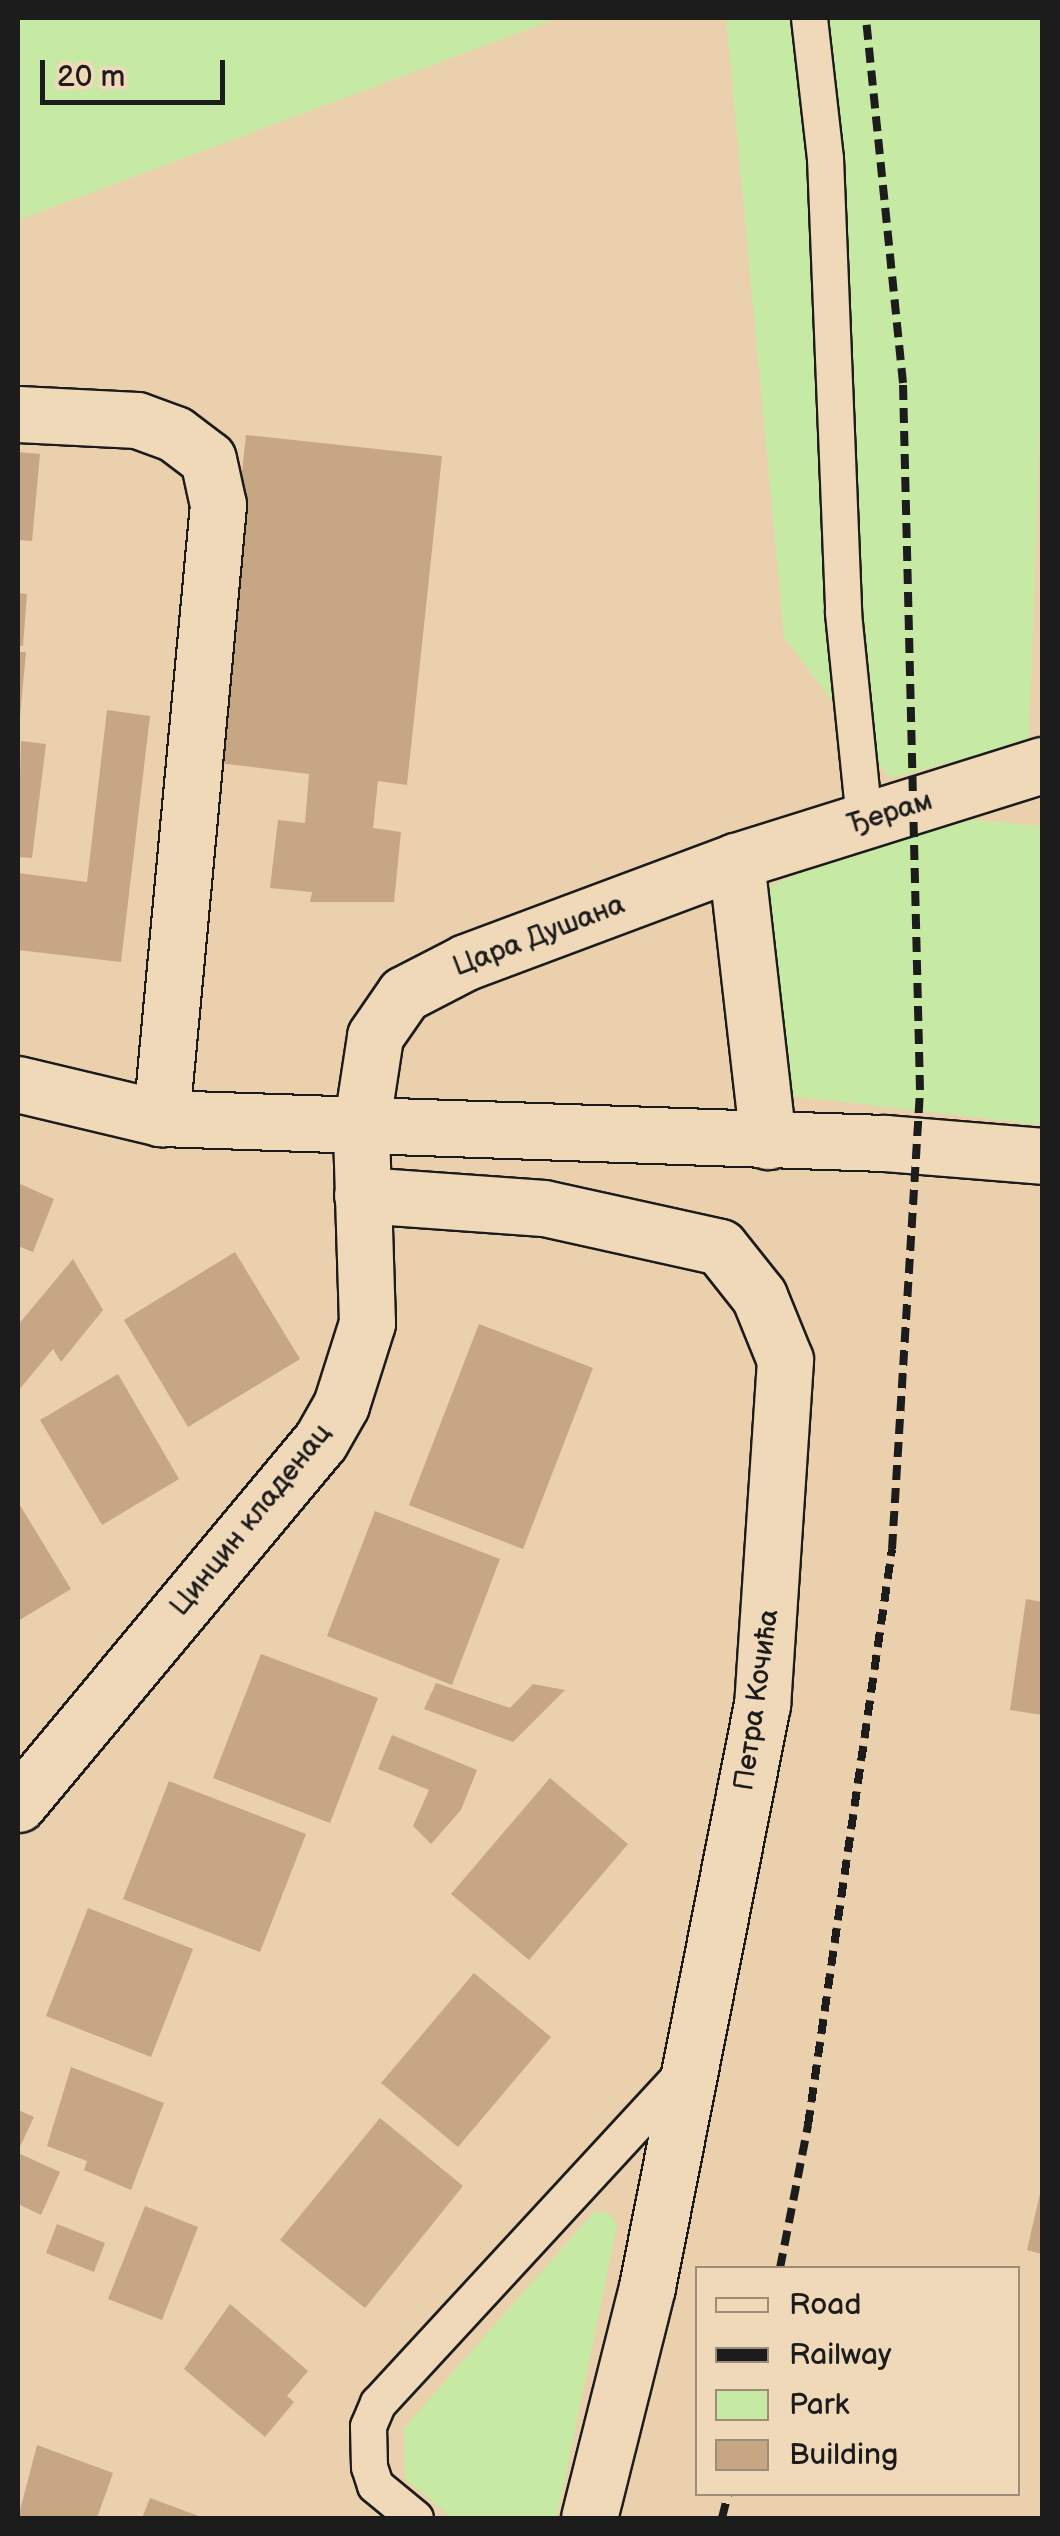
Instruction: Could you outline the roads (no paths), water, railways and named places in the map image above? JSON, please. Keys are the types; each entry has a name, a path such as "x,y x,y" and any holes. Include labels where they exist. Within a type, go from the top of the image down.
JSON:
{"street":[{"path":"18,414 138,420 175,434 208,459 218,505 161,1118"},
{"name":"Ђерам","path":"736,862 1042,765"},
{"path":"736,862 768,1141"},
{"name":"Цара Душана","path":"362,1128 376,1036 404,994 466,962 736,862"},
{"path":"18,1084 161,1118 768,1141 1042,1156"},
{"name":"Цинцин кладенац","path":"18,1804 334,1418 366,1323 370,1280 362,1195 362,1128"},
{"name":"Петра Кочића","path":"362,1195 544,1208 720,1246 759,1296 785,1360 762,1704 647,2287 589,2518"}],"lane":[{"path":"809,18 825,158 843,613 864,821"},
{"path":"415,2518 376,2484 369,2467 368,2426 378,2403 692,2063"}],"railway":[{"path":"780,2266 808,2125 892,1549 920,1090 903,383 866,18"},
{"path":"722,2518 728,2496"}]}
